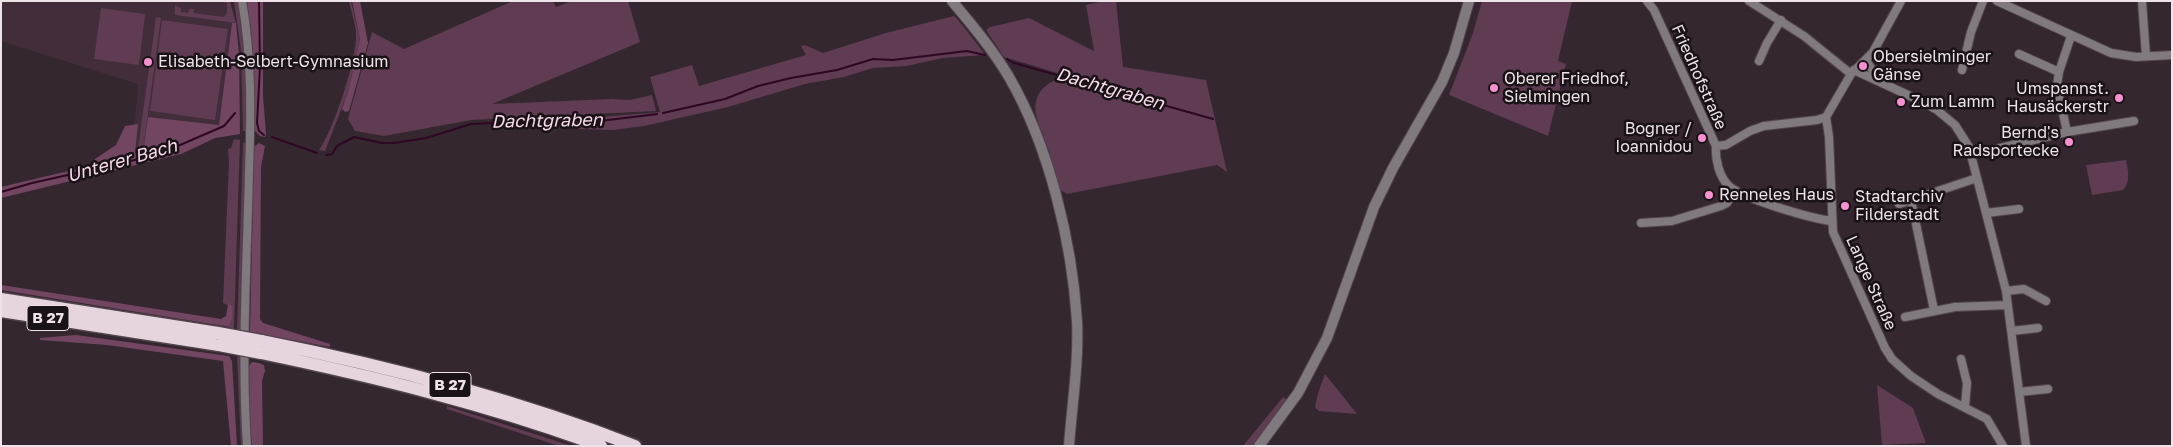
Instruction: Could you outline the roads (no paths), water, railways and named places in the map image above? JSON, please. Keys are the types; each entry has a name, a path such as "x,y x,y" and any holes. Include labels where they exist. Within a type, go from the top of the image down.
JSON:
{"highway":[{"name":"B 27","path":"1,298 260,347 364,363 472,391 565,420 635,446"},
{"name":"B 27","path":"1,311 218,339"},
{"name":"B 27","path":"260,347 444,396 513,416 602,446"}],"street":[{"path":"242,1 248,45 250,101 244,370 247,446"},
{"path":"952,1 995,56 1014,86 1035,132 1050,176 1072,272 1077,321 1077,354 1069,446"},
{"path":"1259,446 1292,403 1316,361 1333,324 1380,193 1434,99 1454,54 1469,1"},
{"path":"1749,1 1781,20 1852,72 1879,81 1943,114 1962,134 1971,155 2006,291 2026,446"},
{"path":"1716,146 1726,145 1750,131 1764,126 1817,120 1826,117 1852,72 1866,60 1877,46 1901,1"},
{"path":"1962,70 1972,32 1984,1"},
{"path":"1997,1 2111,53 2146,56 2172,55"},
{"path":"2142,1 2146,56"},
{"name":"Friedhofstraße","path":"1650,2 1716,146 1716,156 1722,176 1730,187 1735,190"},
{"path":"1759,61 1781,20"},
{"path":"2067,132 2057,85 2059,72 2071,36"},
{"path":"2019,54 2059,72"},
{"path":"1866,60 1879,81"},
{"name":"Lange Straße","path":"1826,117 1831,159 1832,221 1837,242 1882,341 1892,359 1906,372 1930,389 1987,419 2003,446"},
{"path":"1971,155 2067,132 2134,121"},
{"path":"1900,204 1977,178"},
{"path":"1641,223 1672,221 1721,206 1726,203 1735,190 1807,217 1832,221"},
{"path":"1911,200 1934,310"},
{"path":"1986,213 2019,209"},
{"path":"2006,291 2024,289 2046,301"},
{"path":"1905,317 1955,307 2008,305"},
{"path":"2012,331 2038,328"},
{"path":"1962,359 1966,383 1965,407"},
{"path":"2019,392 2048,389"}],"waterway":[{"name":"Unterer Bach","path":"259,1 260,67 257,123 259,131 264,135"},
{"name":"Dachtgraben","path":"663,113 725,99 758,86 837,70 873,59 893,60 967,51 985,55"},
{"name":"Dachtgraben","path":"1007,59 1014,63 1213,119"},
{"name":"Unterer Bach","path":"1,192 32,183 157,155 224,126 235,113"},
{"name":"Dachtgraben","path":"326,155 332,154 337,146 354,137 382,143 394,143 426,138 471,124 538,121 552,117 584,123 657,114"},
{"name":"Dachtgraben","path":"272,137 317,153"}],"place":[{"name":"Elisabeth-Selbert-Gymnasium","path":"148,62"},
{"name":"Obersielminger Gänse","path":"1863,66"},
{"name":"Oberer Friedhof, Sielmingen","path":"1494,88"},
{"name":"Umspannst. Hausäckerstr","path":"2119,98"},
{"name":"Zum Lamm","path":"1901,102"},
{"name":"Bogner / Ioannidou","path":"1702,138"},
{"name":"Bernd's Radsportecke","path":"2069,142"},
{"name":"Renneles Haus","path":"1709,195"},
{"name":"Stadtarchiv Filderstadt","path":"1845,206"}]}
